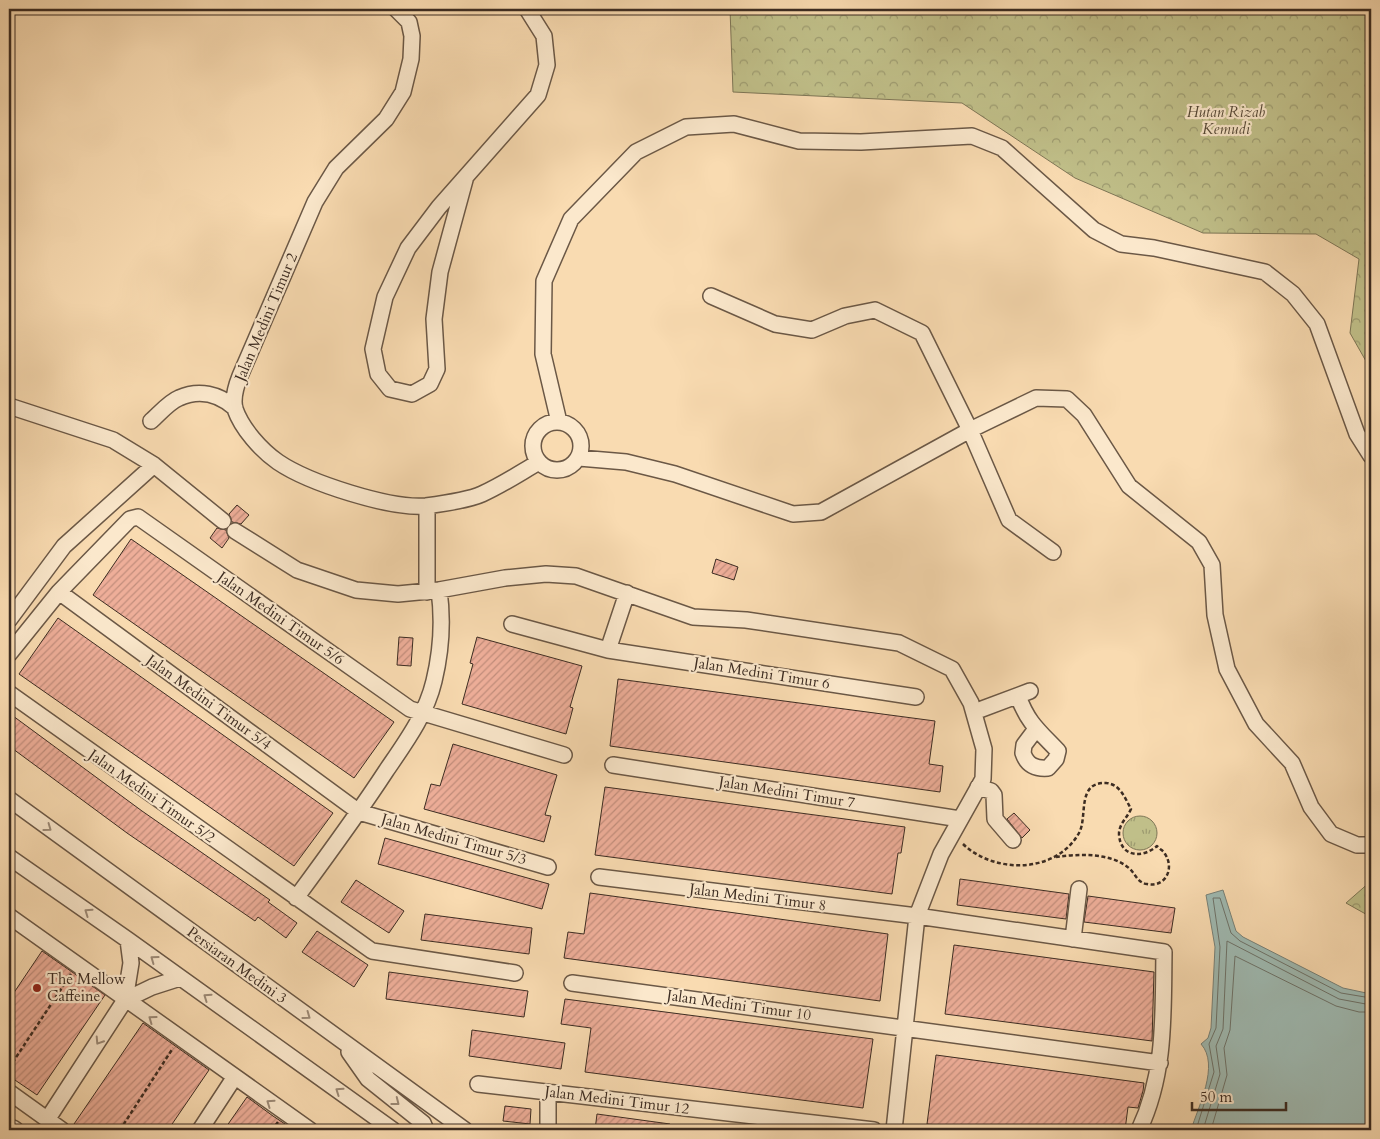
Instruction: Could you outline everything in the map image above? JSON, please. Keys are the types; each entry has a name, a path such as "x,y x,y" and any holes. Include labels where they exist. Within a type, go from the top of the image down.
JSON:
{"street":[{"name":"Jalan Medini Timur 2","path":"234,408 234,392 240,376 315,202 336,168 386,119 403,92 411,59 412,36 408,22 396,9"},
{"path":"465,180 440,272 434,319 437,369 430,384 412,394 390,389 378,374 374,349 385,297 408,248 438,207 465,180 538,95 547,65 544,36 526,9"},
{"path":"558,422 543,354 544,280 571,219 636,152 686,127 734,124 799,141 862,142 972,136 1002,148 1094,230 1120,244 1154,248 1265,272 1293,294 1317,324 1357,434 1371,456"},
{"path":"711,296 775,324 812,330 845,316 875,310 922,333 970,430 1009,520 1053,552"},
{"path":"151,421 178,398 200,394 214,395 234,408 241,423 279,462 335,488 396,505 426,506 481,495 539,462"},
{"path":"579,458 626,462 675,474 738,497 793,514 821,512 970,430 1036,398 1067,399 1084,415 1129,486 1199,542 1212,565 1214,615 1227,669 1256,724 1292,763 1311,806 1331,834 1357,845 1371,844"},
{"path":"9,406 114,440 154,465 223,521"},
{"path":"558,422 568,424 576,430 581,439 582,448 579,458 571,466 560,470 549,469 539,462 534,454 533,445 535,436 541,428 549,423 558,422"},
{"path":"9,620 64,546 154,465"},
{"path":"296,898 359,812 416,727 434,682 439,649 441,607 433,591 426,506"},
{"name":"Jalan Medini Timur 5/6","path":"59,592 130,519 138,517 410,709 564,755"},
{"path":"235,531 297,570 356,590 398,594 433,591 505,578 546,574 576,576 693,617 746,620 900,644 952,670 971,703 974,712 984,749 983,779 941,854 917,916 894,1130"},
{"path":"9,654 59,592"},
{"name":"Jalan Medini Timur 5/4","path":"59,592 359,812"},
{"path":"608,650 627,593"},
{"name":"Jalan Medini Timur 6","path":"512,624 608,650 916,696"},
{"name":"Jalan Medini Timur 5/2","path":"9,693 372,952 515,973"},
{"path":"974,712 1024,694 1027,719 1036,729"},
{"name":"Jalan Medini Timur 7","path":"613,765 957,825"},
{"path":"978,787 991,791 994,795 995,819 1013,840"},
{"name":"Persiaran Medini 3","path":"9,799 465,1130"},
{"name":"Jalan Medini Timur 5/3","path":"359,812 548,867"},
{"path":"9,858 128,940 380,1125 393,1130"},
{"name":"Jalan Medini Timur 8","path":"599,877 917,916 1164,952 1164,1028 1160,1063"},
{"path":"1073,939 1079,889"},
{"path":"9,935 13,919 234,1078 310,1130"},
{"path":"47,1120 125,1000 131,963 128,940"},
{"path":"125,1000 152,987 180,978"},
{"name":"Jalan Medini Timur 10","path":"572,983 1160,1063"},
{"path":"341,1040 368,1079 423,1124 426,1130"},
{"path":"1139,1130 1149,1108 1160,1063"},
{"path":"200,1130 234,1078"},
{"name":"Jalan Medini Timur 12","path":"478,1084 874,1130"},
{"path":"9,1092 62,1130"},
{"path":"548,1092 548,1130"}],"path":[{"path":"957,825 962,843 970,852 1007,864 1026,866 1056,857 1082,854 1102,857 1130,869 1141,882 1148,885 1162,881 1168,876 1169,868 1166,854 1157,846 1148,854 1138,855 1129,852 1122,844 1119,835 1120,826 1131,809 1124,795 1116,786 1107,783 1090,788 1085,795 1082,824 1078,834 1056,857"},
{"path":"9,1068 77,965"},
{"path":"120,1130 179,1038"}],"green space":[{"name":"Hutan Rizab Kemudi","path":"730,9 1371,9 1371,370 1350,333 1359,259 1316,234 1203,233 1075,178 962,103 733,92"},
{"path":"1140,816 1147,817 1152,821 1156,826 1156,840 1152,845 1147,849 1140,850 1133,849 1128,845 1124,840 1123,833 1124,826 1128,821 1133,817"},
{"path":"1371,881 1371,917 1346,903"}],"water":[{"path":"1223,890 1236,931 1243,937 1343,988 1371,994 1371,1130 1191,1130 1206,1086 1208,1074 1206,1053 1201,1044 1208,1038 1211,1028 1215,947 1206,895"}],"building":[{"path":"237,505 249,515 241,524 232,522 229,514"},
{"path":"217,528 226,530 229,538 222,548 210,538"},
{"path":"131,539 394,722 354,778 93,595"},
{"path":"716,559 738,567 734,580 712,573"},
{"path":"58,618 333,813 294,866 19,674"},
{"path":"399,637 413,638 411,666 397,665"},
{"path":"477,637 582,666 570,707 573,708 566,734 462,704 473,664 470,663"},
{"path":"618,679 935,721 929,764 943,766 940,792 610,746"},
{"path":"9,713 142,811 270,900 268,902 297,923 286,938 258,917 255,921 127,833 9,746"},
{"path":"453,744 557,775 545,815 551,816 544,842 424,809 431,784 440,786"},
{"path":"605,787 905,827 901,853 898,853 892,894 595,855"},
{"path":"1014,813 1030,830 1022,838 1007,819"},
{"path":"385,838 549,884 542,909 378,864"},
{"path":"960,879 1069,894 1066,919 957,905"},
{"path":"356,880 404,911 389,933 341,902"},
{"path":"590,893 888,934 880,1001 564,958 568,932 584,934"},
{"path":"1088,896 1175,908 1171,933 1084,922"},
{"path":"425,914 532,928 529,954 421,940"},
{"path":"317,931 368,965 354,987 302,952"},
{"path":"954,945 1154,972 1152,1041 945,1014"},
{"path":"42,951 105,995 37,1095 9,1076 9,1000"},
{"path":"389,972 528,991 524,1017 386,999"},
{"path":"565,999 873,1039 863,1108 585,1072 591,1028 561,1024"},
{"path":"143,1023 209,1070 168,1130 84,1130 74,1124"},
{"path":"472,1030 565,1043 561,1069 469,1056"},
{"path":"936,1055 1144,1083 1143,1091 1138,1108 1128,1107 1125,1130 976,1130 927,1124"},
{"path":"247,1097 273,1116 294,1130 224,1130"},
{"path":"505,1106 531,1109 530,1124 503,1121"},
{"path":"597,1114 670,1124 669,1130 595,1130"}],"place":[{"name":"The Mellow Caffeine","path":"37,988"}]}
